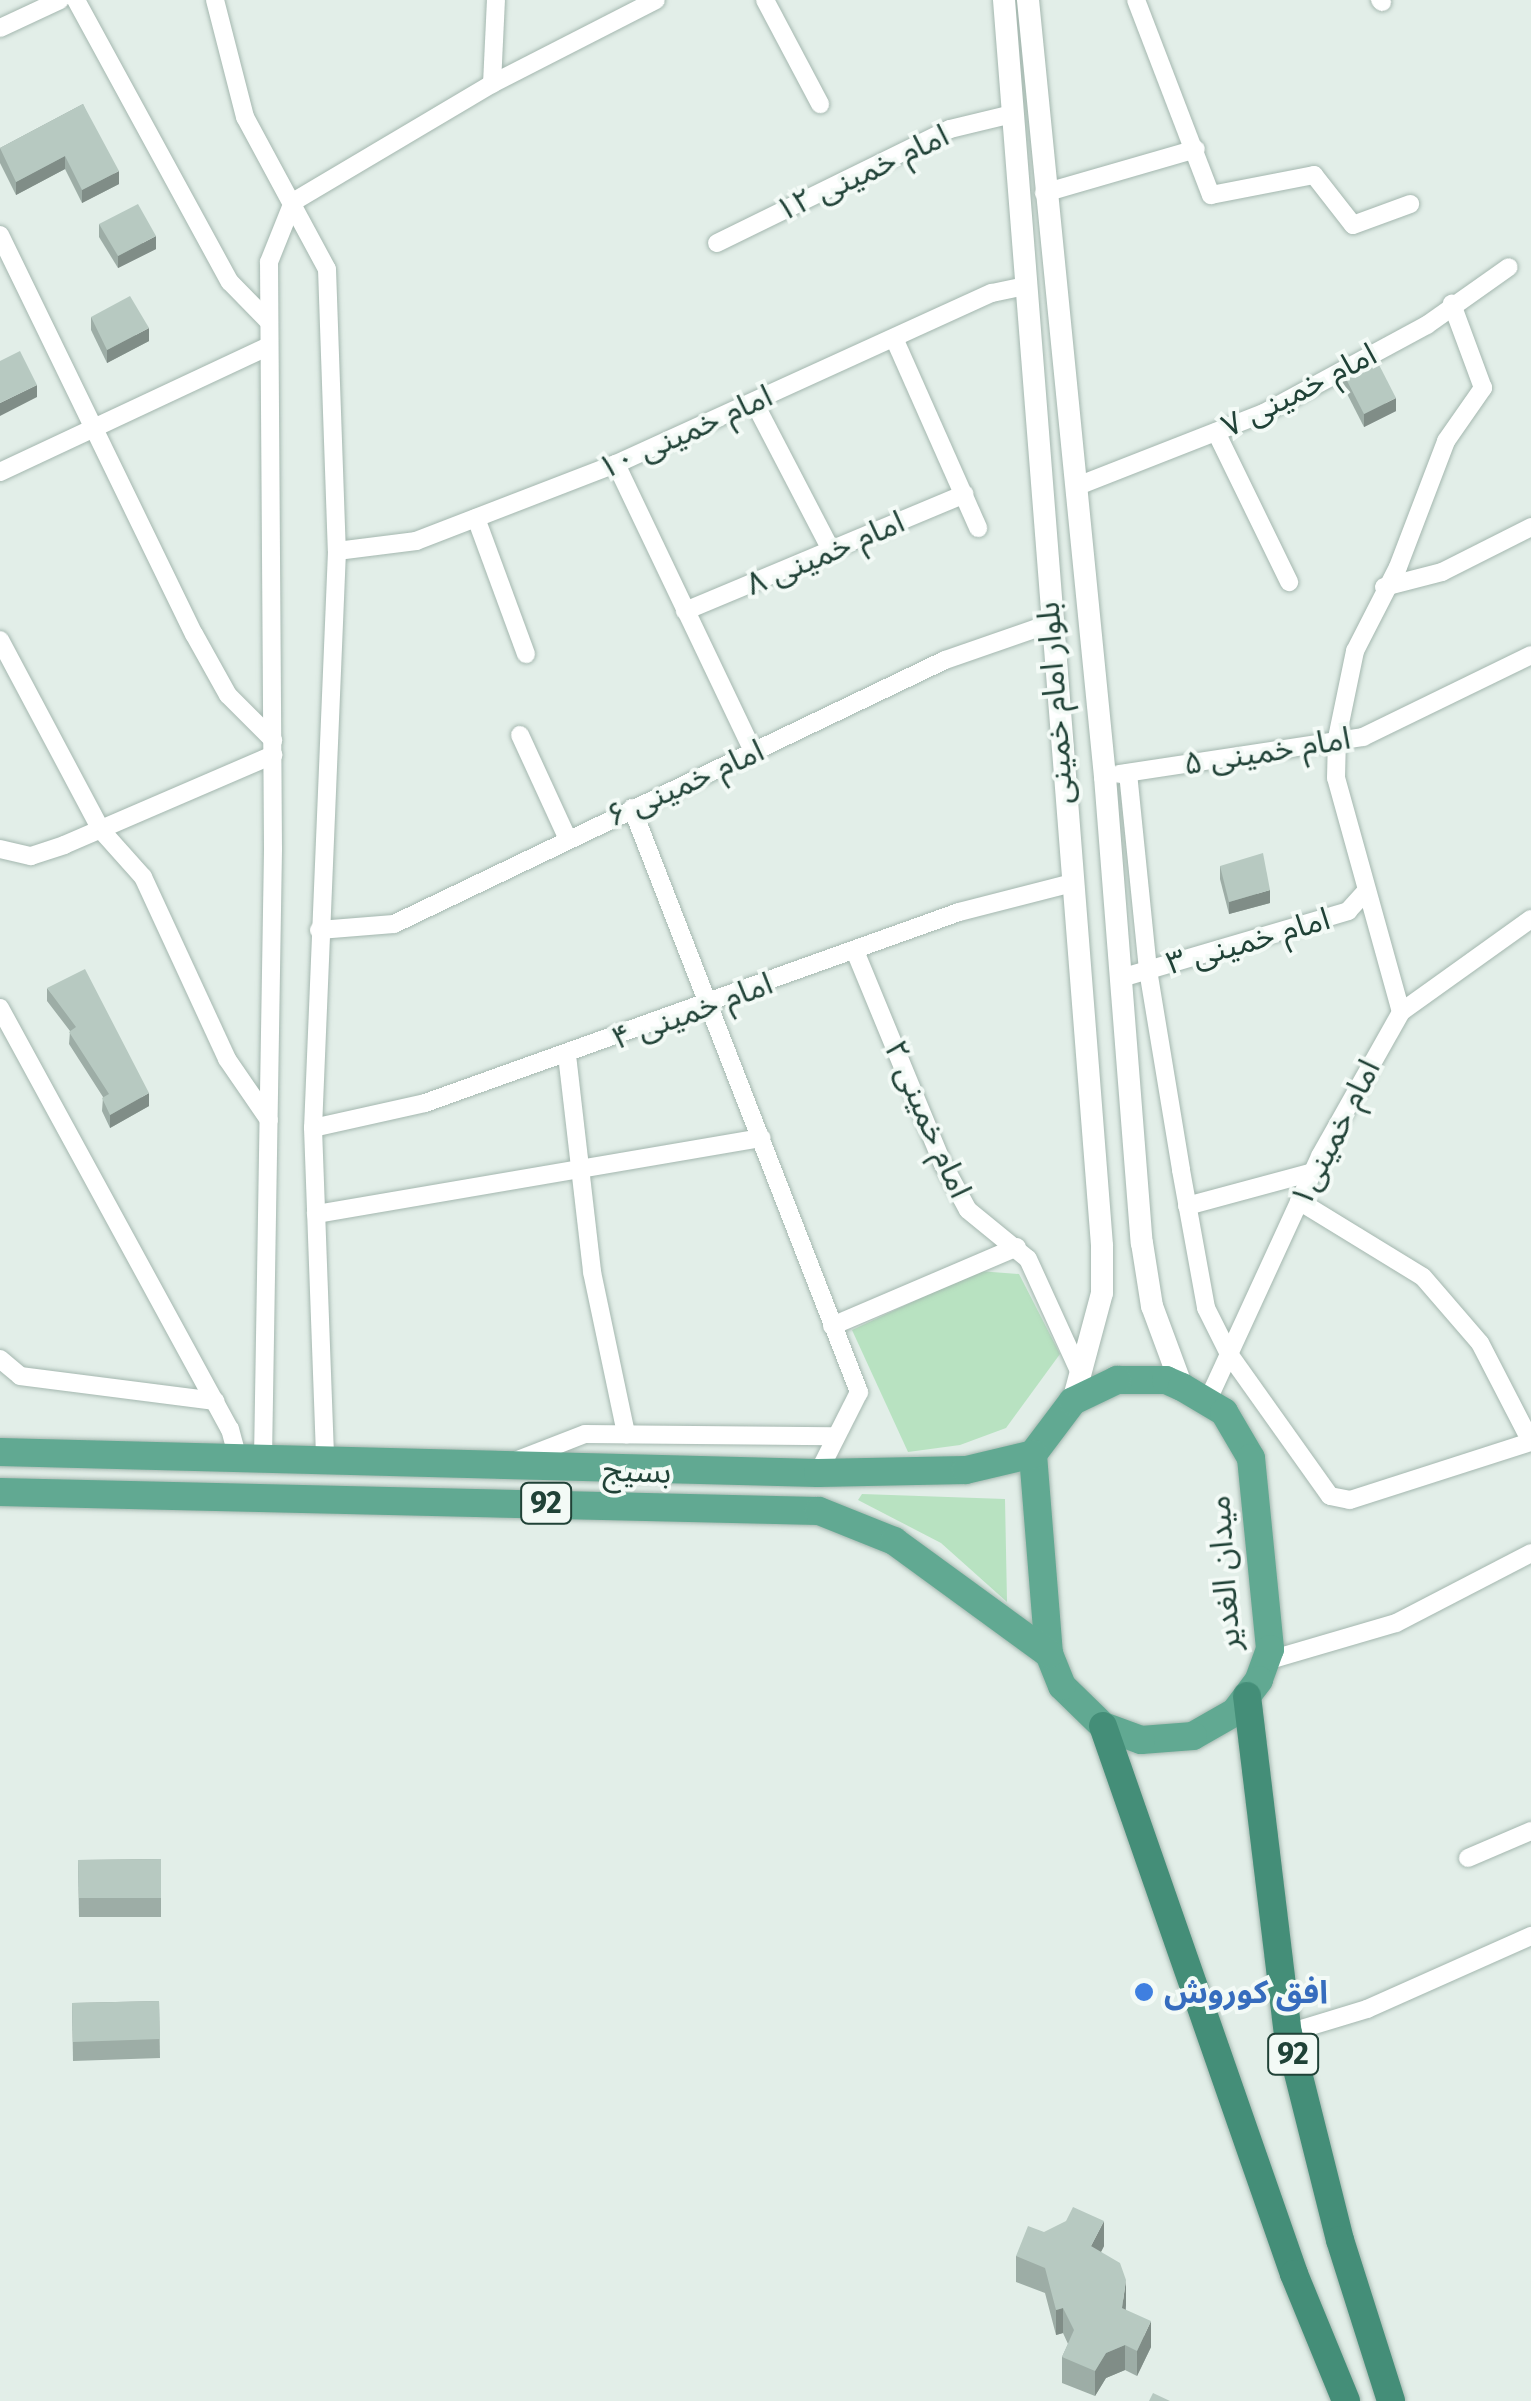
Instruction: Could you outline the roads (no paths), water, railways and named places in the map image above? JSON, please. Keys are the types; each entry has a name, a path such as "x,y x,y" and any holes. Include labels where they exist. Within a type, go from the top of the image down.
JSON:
{"highway":[{"name":"92","path":"1247,1696 1288,2033 1340,2240 1392,2401"},
{"name":"92","path":"1103,1726 1294,2274 1346,2401"}],"main road":[{"name":"بلوار امام خمینی","path":"1004,0 1068,884 1102,1246 1102,1294 1072,1401"},
{"name":"بلوار امام خمینی","path":"1028,0 1075,488 1116,775 1121,978 1142,1243 1152,1306 1182,1387"},
{"path":"1027,313 1056,308"},
{"name":"میدان الغدیر","path":"1117,1380 1166,1380 1182,1387 1224,1412 1250,1458 1270,1648 1235,1712 1193,1736 1142,1740 1103,1726 1062,1686 1049,1654 1033,1454 1072,1401 1117,1380"},
{"name":"بسیج","path":"0,1452 818,1473 966,1470 1033,1454"},
{"path":"818,1473 819,1510"},
{"name":"بسیج","path":"0,1492 819,1510 894,1541 1049,1654"}],"street":[{"path":"0,28 60,0"},
{"path":"76,0 230,282 269,322"},
{"path":"215,0 245,117 265,163 292,202 327,269 337,551 313,1128 326,1460"},
{"path":"492,84 496,0"},
{"path":"251,1459 269,1120 275,411 269,346 269,262 292,202 492,84 656,0"},
{"path":"765,0 820,104"},
{"path":"1136,0 1211,196 1314,176 1353,225 1410,204"},
{"name":"امام خمینی ۱۲","path":"717,244 950,129 1012,114"},
{"path":"1044,193 1196,149"},
{"path":"0,236 97,423 220,680 273,748"},
{"name":"امام خمینی ۷","path":"1075,488 1264,414 1508,267"},
{"name":"امام خمینی ۱۰","path":"337,551 416,541 616,464 894,338 1024,286"},
{"path":"1402,1012 1336,778 1337,738 1356,651 1384,587 1398,567 1446,441 1483,388 1452,304"},
{"path":"894,338 978,528"},
{"path":"0,472 97,423 269,346"},
{"path":"754,402 831,550"},
{"path":"1216,432 1289,582"},
{"path":"616,464 754,753"},
{"name":"امام خمینی ۸","path":"686,611 965,494"},
{"path":"476,518 526,654"},
{"path":"1384,587 1442,572 1531,526"},
{"name":"امام خمینی ۶","path":"319,930 394,924 568,837 754,753 945,660 1049,624"},
{"path":"0,640 101,830 143,877 227,1059 269,1120"},
{"name":"امام خمینی ۵","path":"1116,775 1337,738 1364,737 1531,655"},
{"path":"520,735 568,837"},
{"path":"0,849 31,856 101,830 273,748"},
{"path":"1116,775 1206,1308 1229,1354 1330,1496 1350,1500 1531,1442 1480,1343 1422,1276 1300,1201"},
{"path":"632,808 858,1392 818,1473"},
{"name":"امام خمینی ۴","path":"313,1128 424,1103 710,1006 959,912 1068,884"},
{"name":"امام خمینی ۳","path":"1121,978 1348,912 1367,890"},
{"name":"امام خمینی۱","path":"1207,1402 1313,1172 1402,1012 1530,921"},
{"name":"امام خمینی ۲","path":"856,951 943,1164 968,1210 1017,1246 1080,1374"},
{"path":"0,1008 215,1401 251,1459"},
{"path":"567,1054 592,1272 626,1434"},
{"path":"316,1214 580,1174 762,1138"},
{"path":"1188,1206 1313,1172"},
{"path":"832,1326 1017,1246"},
{"path":"0,1358 20,1376 215,1401"},
{"path":"504,1465 585,1434 833,1436"},
{"path":"1266,1661 1396,1623 1531,1553"},
{"path":"1468,1858 1531,1831"},
{"path":"1288,2033 1367,2009 1531,1936"}],"place":[{"name":"افق کوروش","path":"1144,1992"}]}
